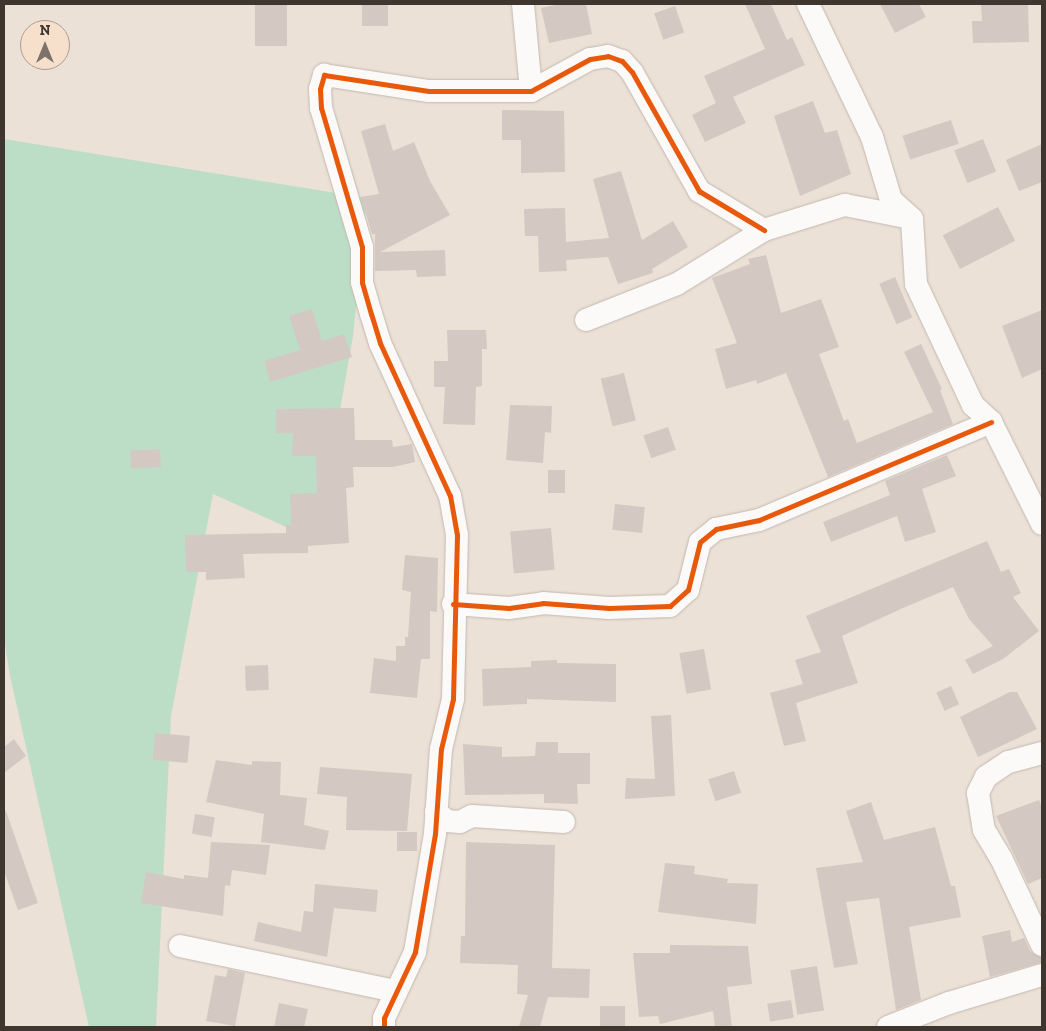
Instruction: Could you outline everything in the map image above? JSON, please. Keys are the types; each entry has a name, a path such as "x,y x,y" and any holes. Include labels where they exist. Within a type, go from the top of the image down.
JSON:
{"street":[{"path":"523,4 531,91"},
{"path":"808,4 872,137 891,200 912,218 916,284 972,405 992,422 1042,524"},
{"path":"384,1027 384,1018 415,952 436,812 441,750 453,700 453,604 457,536 450,496 380,343 371,314 362,282 362,248 342,172 326,131 320,89 324,75 428,91 531,91 590,59 608,56 622,61 632,72 699,191 764,230"},
{"path":"586,320 677,284 764,230 845,205 912,218"},
{"path":"453,604 508,608 543,603 609,608 670,606 688,590 700,542 716,529 759,520 992,422"},
{"path":"1042,753 1008,762 986,777 978,793 984,830 994,844 1042,945"},
{"path":"436,812 447,821 460,822 472,816 564,822"},
{"path":"180,946 396,991"},
{"path":"888,1027 949,1003 1042,975"}],"green space":[{"path":"4,139 367,198 353,336 317,541 213,494 171,716 156,1027 89,1027 10,676 4,638"}],"building":[{"path":"255,4 287,4 287,46 255,46"},
{"path":"362,4 388,4 388,26 362,26"},
{"path":"560,4 586,4 592,34 549,43 541,8"},
{"path":"745,4 771,4 787,40 792,37 805,65 733,97 746,123 705,142 692,115 716,103 704,76 765,49"},
{"path":"880,4 919,4 926,17 895,33"},
{"path":"981,4 1028,4 1029,42 973,43 972,21 982,21"},
{"path":"675,6 684,32 663,40 654,13"},
{"path":"813,101 825,133 837,130 851,174 800,196 774,116"},
{"path":"502,110 564,111 565,172 521,173 521,140 502,140"},
{"path":"951,120 959,144 910,160 902,136"},
{"path":"385,124 393,151 414,142 430,181 450,215 380,252 445,250 446,276 417,277 416,270 375,271 375,234 372,234 361,197 379,194 361,131"},
{"path":"983,139 996,171 967,183 954,151"},
{"path":"1042,144 1042,182 1019,191 1006,160"},
{"path":"621,171 642,240 673,221 688,247 652,269 653,273 618,284 608,257 566,260 567,271 539,272 538,236 525,236 524,209 565,208 566,242 609,238 593,179"},
{"path":"998,207 1015,241 960,269 943,235"},
{"path":"766,255 781,313 821,299 839,347 819,354 844,421 848,419 857,443 933,412 904,352 921,344 942,389 940,390 953,424 828,477 786,373 757,384 756,380 726,389 715,349 737,343 712,278 750,264 748,259"},
{"path":"895,277 912,318 897,324 879,284"},
{"path":"312,309 322,341 344,334 352,357 270,382 264,361 300,350 289,316"},
{"path":"1042,310 1042,369 1022,378 1002,326"},
{"path":"447,330 486,330 487,349 482,349 482,386 476,387 475,425 443,424 445,387 434,387 434,361 448,361"},
{"path":"624,373 636,421 613,426 601,379"},
{"path":"510,405 552,406 551,433 545,432 543,463 506,460"},
{"path":"354,408 355,440 392,440 393,447 412,444 415,462 393,467 353,467 354,487 346,488 349,543 308,546 308,553 243,554 245,578 206,580 206,572 186,572 185,535 286,533 286,525 291,525 290,494 317,493 316,456 292,456 293,433 276,433 276,409"},
{"path":"668,427 676,450 651,458 643,435"},
{"path":"160,449 161,467 131,469 130,451"},
{"path":"947,455 956,476 922,489 936,532 905,542 897,516 831,542 823,522 890,495 885,481"},
{"path":"548,470 565,470 565,493 548,493"},
{"path":"615,504 645,507 642,533 612,530"},
{"path":"551,528 555,570 514,573 510,532"},
{"path":"987,541 1001,572 1009,569 1021,593 1013,597 1039,631 1003,659 973,674 965,660 993,646 969,619 953,587 903,608 842,636 858,683 796,703 806,741 784,746 770,693 803,684 795,660 821,652 806,616"},
{"path":"405,555 438,558 437,612 430,611 430,659 421,659 417,698 370,693 374,658 396,661 396,646 405,646 405,637 408,637 411,592 402,590"},
{"path":"704,649 711,689 686,694 679,653"},
{"path":"557,660 557,663 616,664 616,702 527,699 527,704 483,706 482,669 531,667 531,661"},
{"path":"268,665 269,690 246,691 245,666"},
{"path":"951,686 959,704 945,711 936,693"},
{"path":"1010,692 1017,692 1037,729 978,757 960,717"},
{"path":"671,715 675,796 625,799 626,778 655,779 651,716"},
{"path":"155,733 190,736 188,763 153,760"},
{"path":"14,739 26,756 4,773 4,747"},
{"path":"536,742 558,742 558,753 590,753 590,784 577,784 578,804 544,803 544,794 465,795 463,744 502,747 502,757 535,756"},
{"path":"216,760 252,765 252,761 281,762 280,795 307,798 304,825 329,831 325,850 261,842 264,814 206,802"},
{"path":"320,767 412,774 407,831 346,830 347,797 317,794"},
{"path":"734,771 741,793 715,801 708,779"},
{"path":"1039,800 1042,808 1042,878 1028,884 996,816"},
{"path":"871,802 884,840 935,827 951,886 955,886 961,917 909,927 921,1000 896,1010 879,898 846,902 858,964 834,968 816,868 863,862 846,811"},
{"path":"6,811 38,903 18,910 4,871 4,812"},
{"path":"195,814 215,817 212,837 192,834"},
{"path":"397,832 417,832 417,851 397,851"},
{"path":"211,842 270,845 266,875 232,870 230,886 225,885 223,916 141,903 146,872 184,879 184,875 208,878"},
{"path":"466,842 555,845 552,968 590,969 589,998 548,997 540,1027 519,1027 528,995 517,994 518,965 460,963 461,936 465,936"},
{"path":"665,863 695,866 694,874 728,879 727,883 758,884 756,924 658,912"},
{"path":"315,884 378,890 376,912 334,908 327,957 254,941 258,922 301,932 304,911 313,912"},
{"path":"1010,930 1012,942 1024,938 1030,951 1042,958 1042,962 990,977 982,936"},
{"path":"670,945 748,946 752,984 727,987 732,1027 715,1027 713,1011 660,1024 658,1016 639,1017 633,953 670,953"},
{"path":"817,966 824,1010 797,1015 790,970"},
{"path":"228,969 245,973 235,1026 206,1021 215,975 226,977"},
{"path":"791,1000 794,1018 770,1022 767,1004"},
{"path":"279,1003 308,1009 304,1027 274,1027"},
{"path":"600,1006 625,1006 625,1027 600,1027"}],"cycle path":[{"path":"384,1027 384,1018 415,952 435,834 441,749 453,699 457,535 450,496 380,343 371,314 362,282 362,247 321,108 320,89 324,75 429,91 531,91 590,59 608,56 622,61 632,72 699,191 764,230"},
{"path":"453,604 509,608 543,603 609,608 670,606 688,590 700,542 716,529 759,520 991,422"}]}
